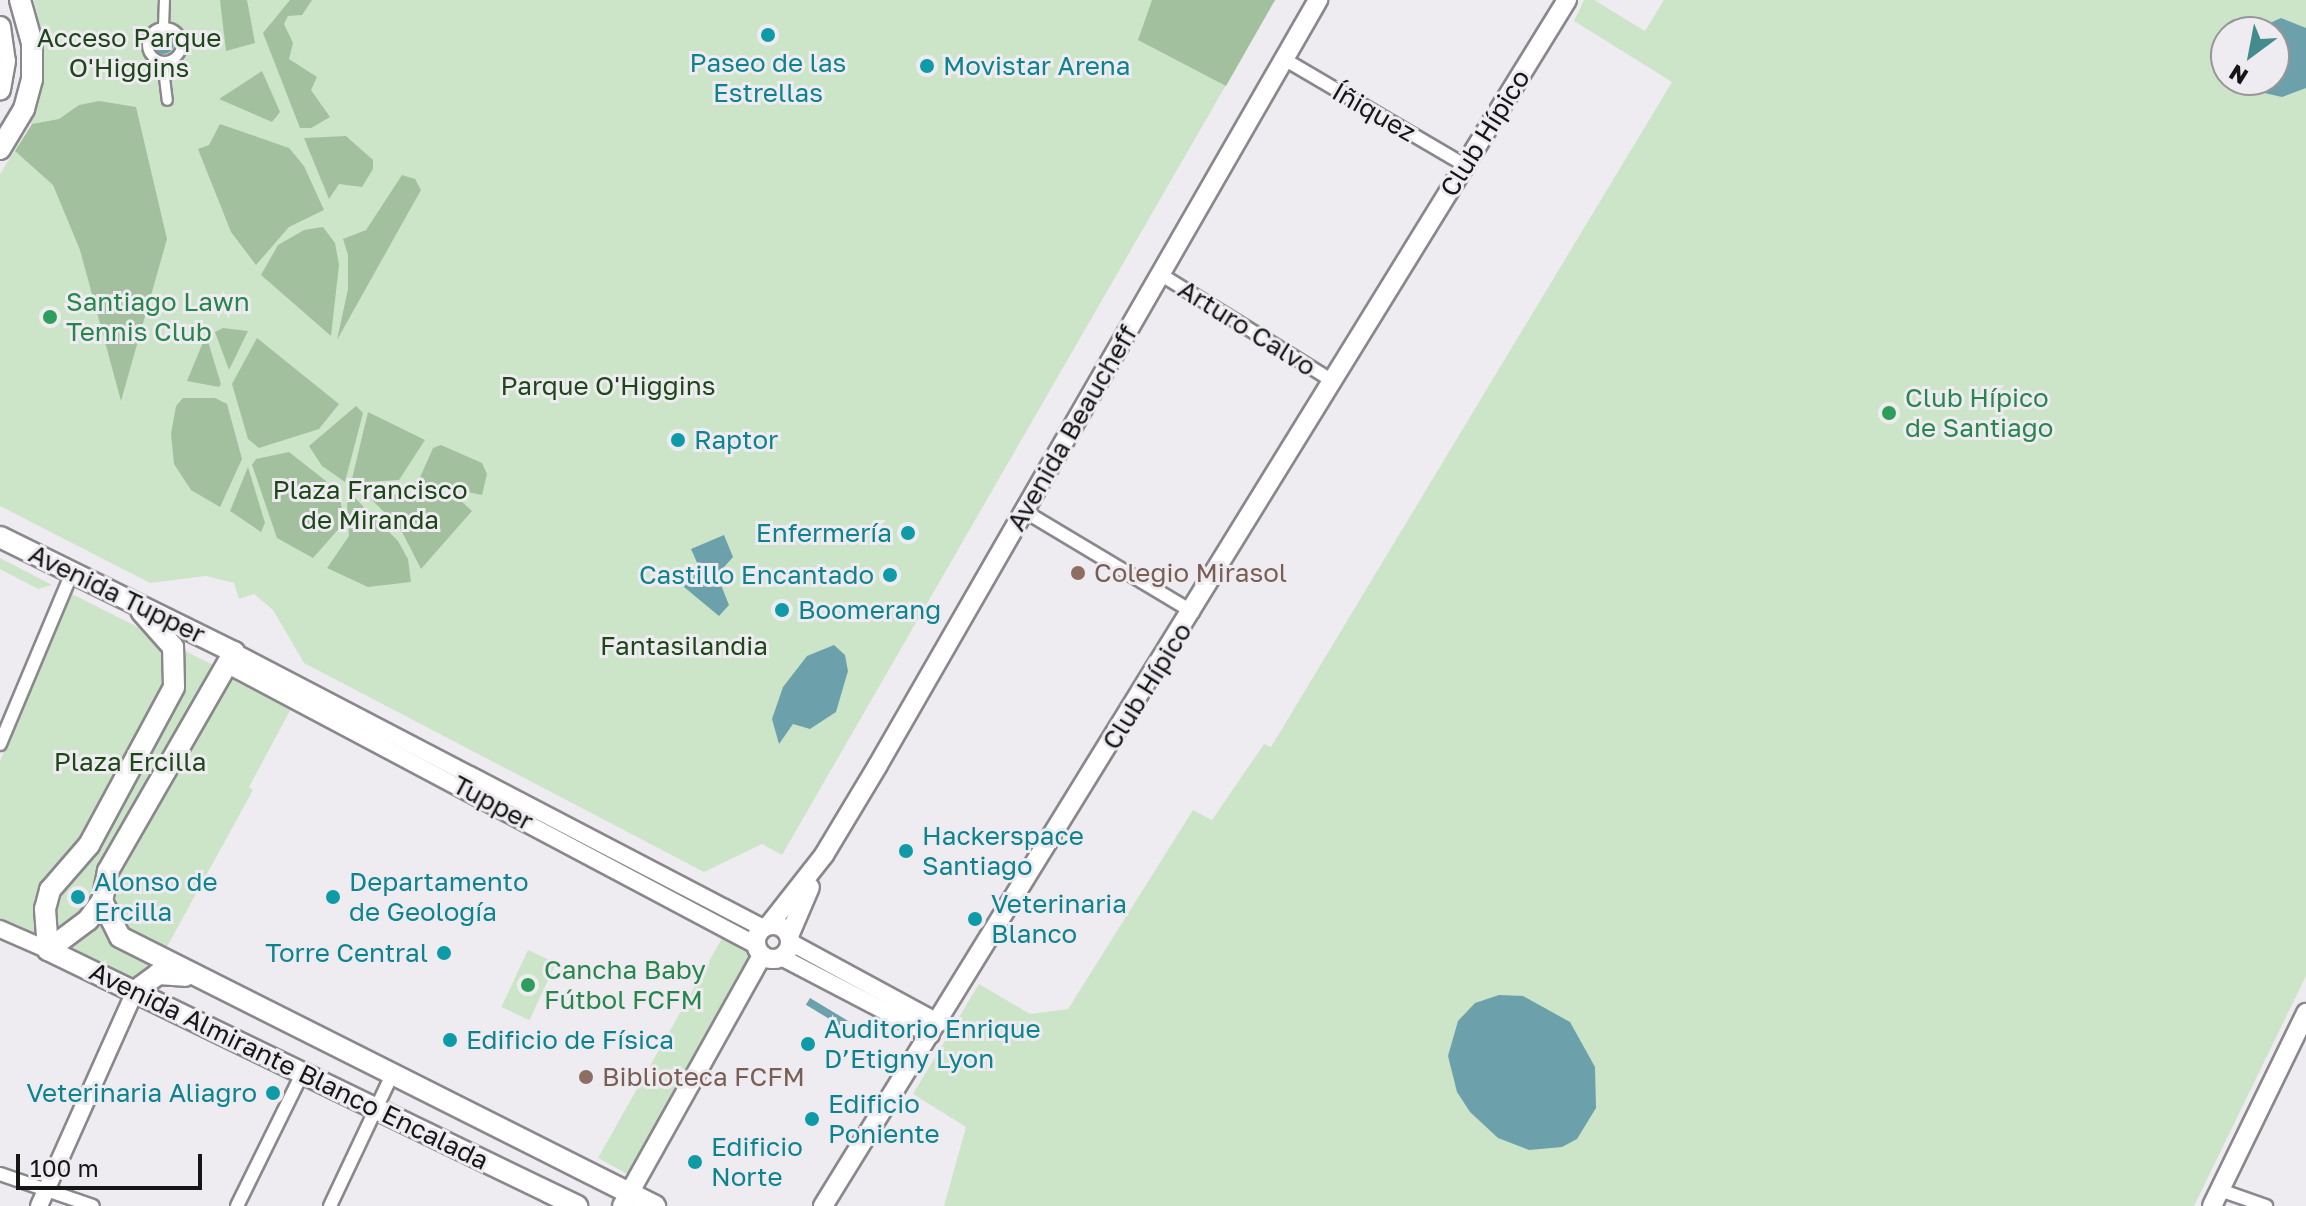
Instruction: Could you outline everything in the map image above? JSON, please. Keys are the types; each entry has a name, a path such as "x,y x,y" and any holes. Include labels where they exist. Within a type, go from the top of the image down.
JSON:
{"main road":[{"path":"0,149 24,109 32,79 32,43 20,0"},
{"name":"Avenida Beaucheff","path":"626,1199 762,938 824,855 1318,0"},
{"name":"Club Hípico","path":"823,1206 1193,612 1567,0"},
{"path":"0,27 5,61 0,90"},
{"name":"Avenida Tupper","path":"0,537 135,605 182,622 231,658"},
{"path":"48,950 45,909 50,890 89,845 174,687 177,667 171,642 135,605"},
{"path":"48,950 88,920 102,901 108,871 231,658"},
{"name":"Avenida Beaucheff","path":"787,945 824,855"},
{"name":"Avenida Almirante Blanco Encalada","path":"102,901 111,926 127,943 392,1075 626,1199 655,1206"},
{"path":"762,938 781,927 787,945"},
{"path":"762,938 787,945"},
{"name":"Avenida Almirante Blanco Encalada","path":"48,950 577,1206"},
{"path":"135,991 158,974 201,979"},
{"path":"2216,1198 2306,1013"}],"street":[{"path":"163,27 176,32 181,45 175,57 162,61 150,54 147,41 163,27 164,0"},
{"name":"Íñiquez","path":"1284,59 1465,165"},
{"path":"162,61 167,100"},
{"name":"Arturo Calvo","path":"1160,274 1334,382"},
{"path":"1024,511 1193,612"},
{"path":"0,744 72,573"},
{"name":"Tupper","path":"231,658 762,938"},
{"name":"Avenida Almirante Blanco Encalada","path":"0,929 48,950"},
{"path":"787,945 935,1029"},
{"path":"42,1198 135,991"},
{"path":"237,1206 303,1072"},
{"path":"330,1206 392,1075"},
{"path":"0,1174 42,1198 93,1206"},
{"path":"2216,1198 2266,1206"}],"green space":[{"name":"Parque O'Higgins","path":"34,0 1275,0 782,855 762,844 704,872 304,663 273,610 254,594 239,599 234,583 206,576 150,583 0,506 0,174 32,124 28,121 41,86 44,48"},
{"path":"220,0 247,0 255,43 226,51"},
{"path":"290,0 312,0 302,15 288,16 284,24 293,43 289,59 317,77 311,90 330,117 311,128 300,128 263,33"},
{"path":"1152,0 1275,0 1226,86 1138,40"},
{"name":"Club Hípico de Santiago","path":"1584,0 1594,0 1645,31 1664,0 2306,0 2306,976 2194,1206 944,1206 966,1127 913,1094 979,984 1030,1014 1068,1009 1193,810 1212,820 1264,744 1271,747 1672,82 1574,21"},
{"path":"262,71 280,112 272,122 219,99"},
{"path":"99,101 136,107 167,239 121,401 80,250 53,185 15,151 32,124 59,119 79,105"},
{"path":"220,124 289,148 304,166 324,210 289,227 256,265 231,232 198,149 209,145"},
{"path":"346,136 373,160 373,169 362,187 339,184 329,199 304,138"},
{"path":"402,175 415,179 421,190 337,340 348,289 348,255 343,239 366,230"},
{"path":"323,227 335,243 339,265 331,336 261,275 278,245 304,230"},
{"path":"223,328 248,331 229,370 215,332"},
{"path":"206,335 221,384 219,387 187,381"},
{"path":"257,338 339,404 319,429 259,448 248,439 232,384"},
{"path":"183,398 215,398 227,404 242,459 220,507 191,490 174,464 171,434 176,406"},
{"path":"356,406 363,413 345,482 322,466 309,446"},
{"path":"368,412 425,440 399,480 351,483"},
{"path":"441,445 482,463 487,474 482,495 418,482 433,448"},
{"path":"289,452 340,492 343,524 313,558 277,538 252,465 256,459"},
{"path":"248,467 265,523 261,532 230,511"},
{"path":"379,493 460,500 472,511 421,569 400,528 371,499"},
{"path":"355,498 398,541 408,559 411,582 368,587 327,568 349,536 347,503"},
{"path":"0,558 52,585 38,589 0,569"},
{"name":"Plaza Ercilla","path":"70,593 293,705 249,787 253,790 168,945 140,984 0,918 0,761"},
{"path":"725,933 751,951 750,960 629,1175 598,1158"},
{"name":"Cancha Baby Fútbol FCFM","path":"528,950 556,963 529,1020 501,1007"}],"water":[{"path":"2290,22 2306,28 2306,88 2290,94"},
{"path":"163,32 171,35 174,43 171,51 163,54 155,51 152,43 155,35"},
{"path":"724,535 733,557 717,575 729,605 719,616 684,587 699,567 691,549"},
{"path":"834,645 845,655 848,671 836,712 810,729 793,724 779,744 772,719 783,687 807,656"},
{"path":"1499,995 1523,996 1570,1022 1595,1067 1596,1108 1577,1139 1562,1147 1529,1150 1498,1138 1470,1112 1457,1092 1448,1056 1458,1021 1475,1003"},
{"path":"810,998 849,1021 844,1028 806,1005"}],"place":[{"name":"Paseo de las Estrellas","path":"768,35"},
{"name":"Movistar Arena","path":"927,66"},
{"name":"Santiago Lawn Tennis Club","path":"50,317"},
{"name":"Club Hípico de Santiago","path":"1889,413"},
{"name":"Raptor","path":"678,440"},
{"name":"Enfermería","path":"908,533"},
{"name":"Colegio Mirasol","path":"1078,573"},
{"name":"Castillo Encantado","path":"890,575"},
{"name":"Boomerang","path":"782,610"},
{"name":"Hackerspace Santiago","path":"906,851"},
{"name":"Alonso de Ercilla","path":"78,897"},
{"name":"Departamento de Geología","path":"333,897"},
{"name":"Veterinaria Blanco","path":"975,919"},
{"name":"Torre Central","path":"444,953"},
{"name":"Cancha Baby Fútbol FCFM","path":"528,985"},
{"name":"Edificio de Física","path":"450,1040"},
{"name":"Auditorio Enrique D’Etigny Lyon","path":"808,1044"},
{"name":"Biblioteca FCFM","path":"586,1077"},
{"name":"Veterinaria Aliagro","path":"273,1093"},
{"name":"Edificio Poniente","path":"812,1119"},
{"name":"Edificio Norte","path":"695,1162"}],"park label":[{"name":"Acceso Parque O'Higgins","path":"129,53"},
{"name":"Plaza Francisco de Miranda","path":"370,505"},
{"name":"Fantasilandia","path":"684,646"}]}
